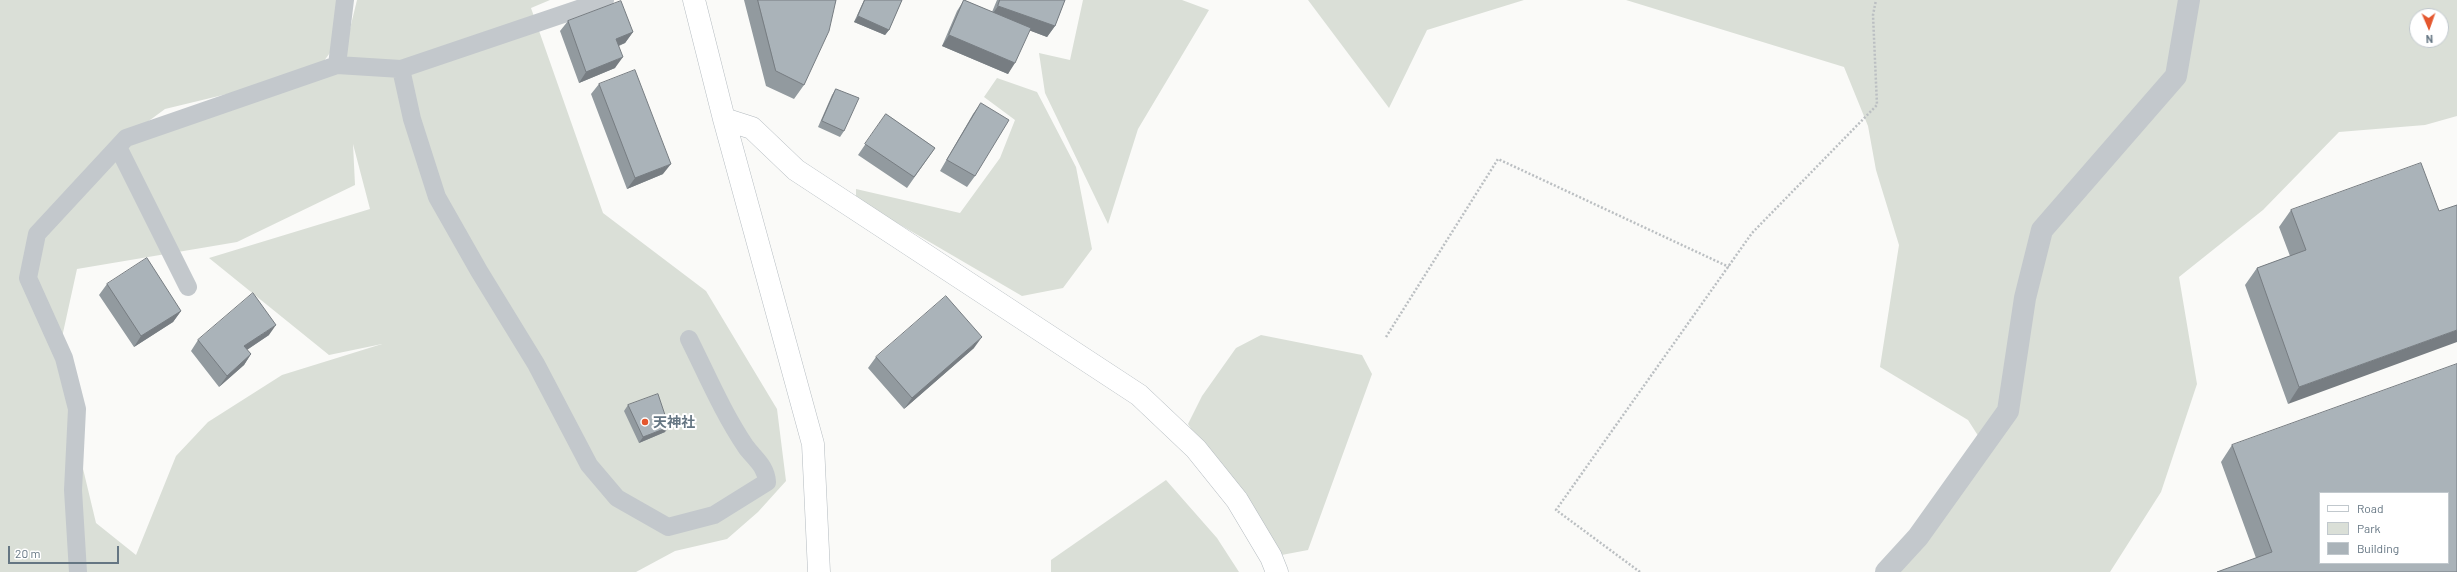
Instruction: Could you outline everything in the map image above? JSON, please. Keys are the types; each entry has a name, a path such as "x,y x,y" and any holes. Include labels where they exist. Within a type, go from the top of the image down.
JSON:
{"street":[{"path":"694,0 724,119 814,444 819,572"},
{"path":"1886,572 1918,537 2008,411 2025,298 2042,230 2176,76 2188,0"},
{"path":"724,119 752,128 796,170 1139,395 1196,449 1237,500 1271,557 1277,572"}],"lane":[{"path":"337,65 345,0"},
{"path":"78,572 73,490 78,409 64,358 28,278 37,234 126,138 337,65 401,69 604,0"},
{"path":"401,69 412,119 438,197 479,271 536,364 589,465 617,498 668,527 714,515 767,482 767,471 746,448 723,408 689,339"},
{"path":"118,147 188,287"}],"path":[{"path":"1640,572 1556,510 1752,233 1877,105 1873,15 1876,0"},
{"path":"1386,337 1498,159 1729,267"}],"green space":[{"path":"0,0 341,0 340,39 316,72 339,74 357,0 550,0 531,8 603,213 706,291 777,409 786,481 758,512 727,539 675,551 636,572 0,572","holes":["310,74 127,137 165,109","353,144 370,209 209,258 329,355 382,344 282,375 208,422 176,456 136,555 96,523 57,360 77,269 237,242 355,185"]},
{"path":"1083,0 1182,0 1209,10 1138,129 1108,224 1045,93 1039,53 1070,60"},
{"path":"1308,0 1524,0 1427,30 1389,108"},
{"path":"1626,0 2457,0 2457,116 2425,125 2339,132 2263,210 2179,277 2197,384 2161,492 2110,572 1884,572 1984,445 1968,420 1880,367 1899,245 1876,170 1868,126 1844,67"},
{"path":"997,78 1037,92 1076,167 1092,249 1063,288 1022,296 856,199 856,189 960,213 1000,158 1015,120 984,97"},
{"path":"1261,335 1362,355 1372,374 1308,550 1271,557 1188,424 1202,396 1236,348"},
{"path":"1166,480 1217,538 1239,572 1051,572 1051,560"}],"building":[{"path":"758,0 836,0 829,31 804,85 776,71"},
{"path":"865,0 902,0 889,30 858,16"},
{"path":"964,0 1031,28 1015,63 949,35"},
{"path":"1000,0 1065,0 1055,26 998,6"},
{"path":"621,1 633,32 616,39 623,57 586,72 568,21"},
{"path":"635,70 671,164 635,178 599,84"},
{"path":"836,89 859,98 844,131 822,121"},
{"path":"981,103 1009,120 975,176 947,160"},
{"path":"886,114 935,148 914,177 865,144"},
{"path":"2421,163 2439,211 2457,205 2457,330 2299,387 2257,268 2306,250 2291,210"},
{"path":"147,258 181,311 141,336 107,284"},
{"path":"253,293 276,325 244,346 251,354 227,376 198,340"},
{"path":"946,296 982,337 912,398 876,357"},
{"path":"2457,364 2457,572 2217,572 2272,552 2232,445"},
{"name":"天神社","path":"658,394 669,427 643,437 628,405"}],"place":[{"name":"天神社","path":"645,422"}]}
